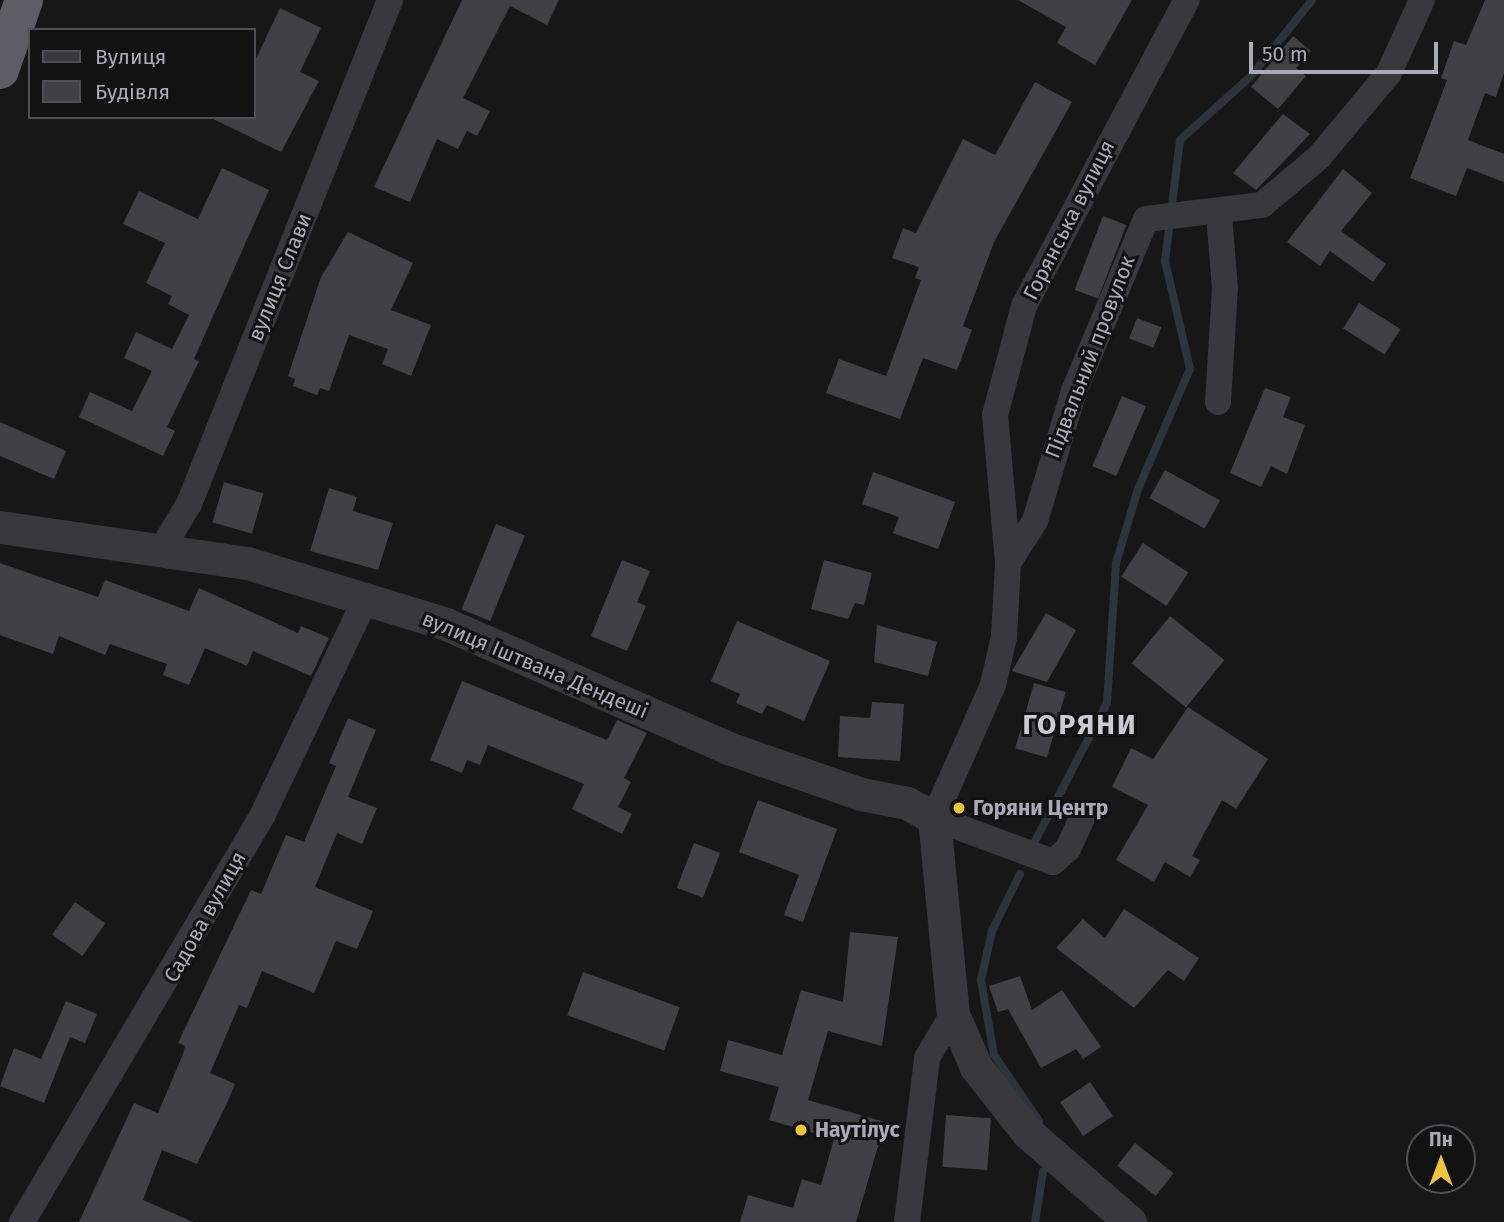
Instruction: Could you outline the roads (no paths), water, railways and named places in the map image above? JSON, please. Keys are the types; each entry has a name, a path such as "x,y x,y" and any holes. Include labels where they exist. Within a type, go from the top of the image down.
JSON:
{"highway":[{"path":"0,70 24,0"}],"street":[{"name":"вулиця Слави","path":"161,550 190,504 390,0"},
{"name":"Горянська вулиця","path":"934,818 993,685 1004,636 1008,564 995,415 1024,306 1187,0"},
{"name":"Підвальний провулок","path":"1008,564 1035,522 1055,444 1137,231 1146,219 1172,214 1219,214 1262,205 1318,157 1389,73 1422,0"},
{"path":"1218,402 1226,289 1219,214"},
{"name":"вулиця Іштвана Дендеші","path":"0,527 247,564 446,624 787,771 907,803 934,818"},
{"name":"Садова вулиця","path":"22,1222 263,814 365,600"},
{"path":"1084,814 1068,849 1053,862 934,818 953,1014 998,1099 1060,1164 1130,1222"},
{"path":"907,1222 927,1058 953,1014"}],"waterway":[{"path":"1032,847 1107,703 1116,563 1138,489 1190,369 1165,261 1180,140 1251,76 1312,0"},
{"path":"1020,874 992,931 981,980 994,1055 1039,1121"},
{"path":"1035,1222 1043,1172"}],"place":[{"name":"Горяни Центр","path":"959,808"},
{"name":"Наутілус","path":"801,1130"}],"district":[{"name":"ГОРЯНИ","path":"1080,725"}]}
